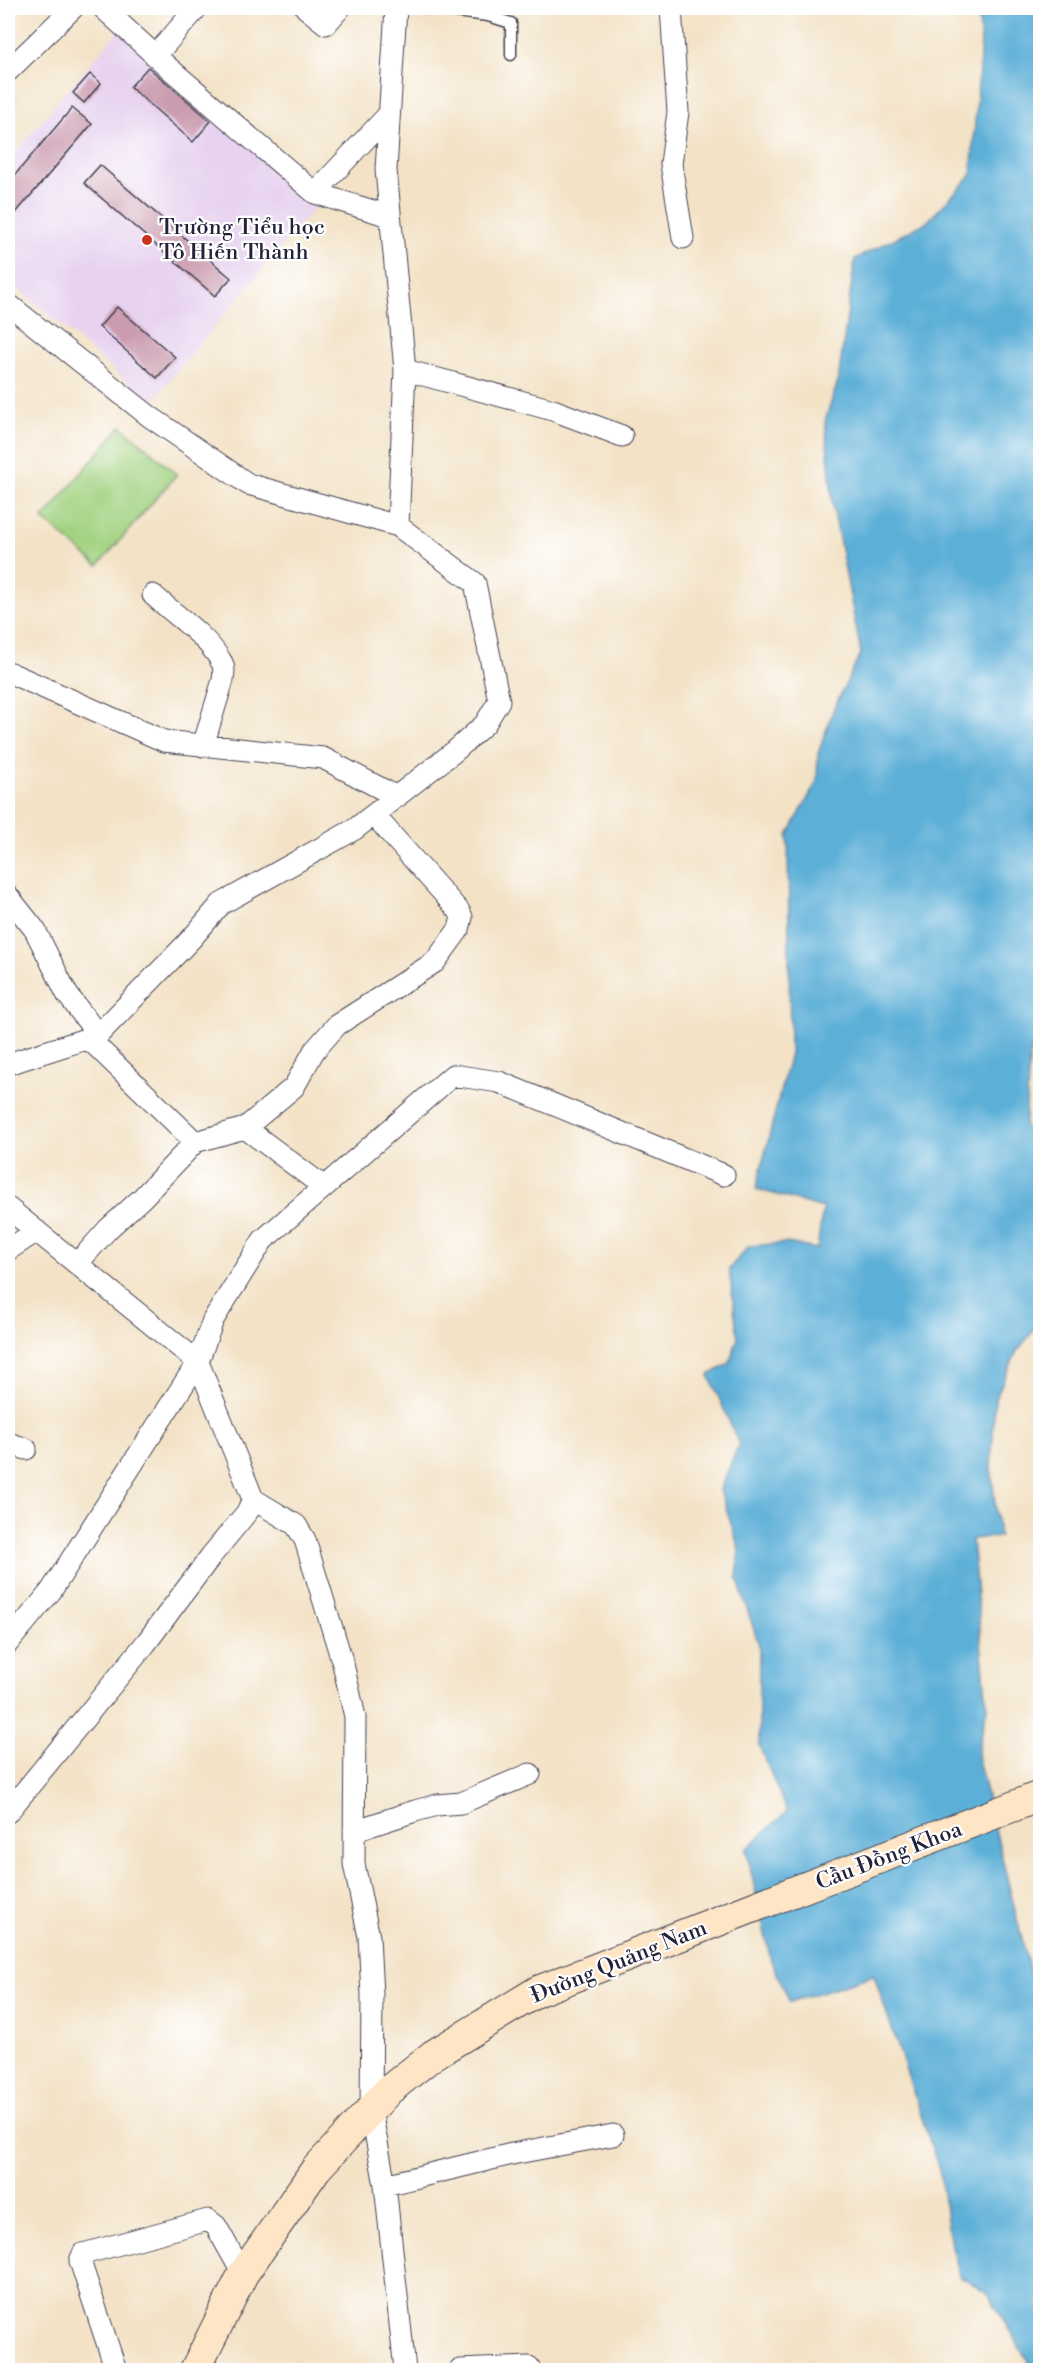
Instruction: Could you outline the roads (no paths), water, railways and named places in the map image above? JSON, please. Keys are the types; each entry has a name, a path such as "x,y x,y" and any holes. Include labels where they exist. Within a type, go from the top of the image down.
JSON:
{"main road":[{"name":"Cầu Đồng Khoa","path":"750,1910 1034,1799"},
{"name":"Đường Quảng Nam","path":"195,2370 243,2274 316,2169 389,2090 433,2055 538,1990 750,1910"}],"street":[{"path":"8,71 54,23 73,8"},
{"path":"155,56 197,8"},
{"path":"306,8 326,24 340,8"},
{"path":"396,8 386,170 405,370 398,526"},
{"path":"671,8 678,112 671,164 682,238"},
{"path":"106,9 155,56 315,193 389,216"},
{"path":"315,193 389,114"},
{"path":"8,304 150,416 248,484 398,526 475,583 499,701 485,724 456,751 355,829 221,904 192,938 93,1036 8,1064"},
{"path":"405,370 553,410 622,436"},
{"path":"153,595 201,638 222,662 223,680 203,746"},
{"path":"8,672 164,741 323,758 397,796"},
{"path":"77,1264 108,1229 142,1198 195,1142 245,1128 294,1087 314,1051 337,1025 426,970 442,954 462,923 459,911 374,814"},
{"path":"8,896 35,930 93,1036 195,1142"},
{"path":"8,1643 51,1591 198,1362 213,1320 263,1240 453,1075 499,1082 724,1175"},
{"path":"245,1128 324,1187"},
{"path":"8,1208 198,1362 252,1499 296,1525 305,1540 343,1664 355,1717 354,1864 369,1937 372,1995 371,2111 386,2186 405,2370"},
{"path":"8,1250 37,1232"},
{"path":"8,1812 146,1643 248,1511 252,1499"},
{"path":"354,1832 437,1805 462,1803 530,1774"},
{"path":"386,2186 512,2154 613,2135"},
{"path":"116,2370 80,2261 83,2254 208,2220 216,2226 243,2274"},
{"path":"460,2370 529,2367"}],"lane":[{"path":"424,8 488,16 511,23 512,55"}],"water":[{"path":"978,8 1040,8 1040,1033 1030,1051 1025,1125 1040,1181 1040,1323 1017,1351 995,1399 991,1468 999,1536 972,1539 987,1708 977,1755 1040,2013 1040,2370 1033,2370 988,2293 960,2276 950,2239 939,2169 874,1975 790,2002 771,1961 746,1849 787,1812 759,1745 759,1645 737,1578 739,1548 720,1490 739,1444 709,1375 729,1364 738,1338 729,1269 749,1246 787,1243 817,1249 823,1208 756,1189 790,1053 788,835 817,781 818,754 834,708 861,653 833,507 825,421 838,381 855,259 927,222 971,176 981,44"}],"place":[{"name":"Trường Tiểu học Tô Hiến Thành","path":"147,240"}]}
